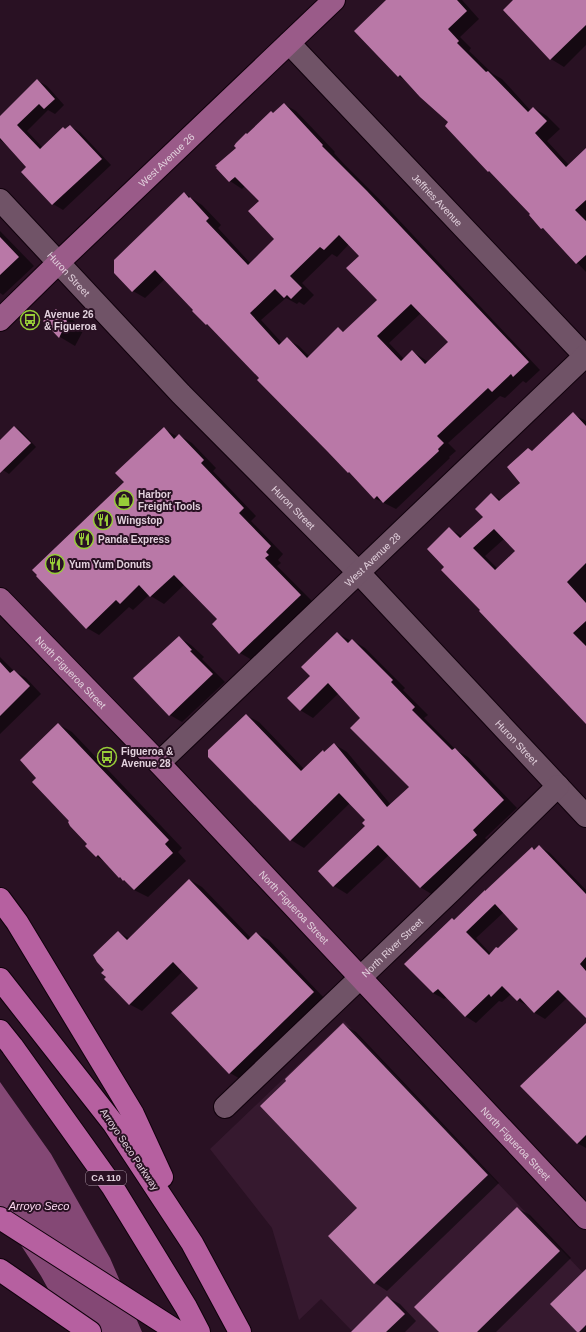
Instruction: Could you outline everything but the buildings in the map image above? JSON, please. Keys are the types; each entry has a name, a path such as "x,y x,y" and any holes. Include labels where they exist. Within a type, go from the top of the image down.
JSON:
{"highway":[{"path":"0,899 17,922 134,1114 192,1243"},
{"name":"Arroyo Seco Parkway","path":"0,979 113,1122 192,1243 240,1332"},
{"name":"CA 110","path":"0,1031 112,1186 199,1332"},
{"path":"0,1218 178,1332"},
{"path":"0,1270 90,1332"}],"main road":[{"name":"West Avenue 26","path":"0,320 334,0"},
{"name":"North Figueroa Street","path":"0,599 159,763 586,1218"}],"street":[{"name":"Jeffries Avenue","path":"289,44 586,356"},
{"name":"Huron Street","path":"0,200 181,394 359,573 586,816"},
{"name":"West Avenue 28","path":"159,763 586,356"},
{"name":"North River Street","path":"225,1107 452,890 558,786"}],"shaded area":[{"path":"344,1021 586,1276 586,1330 584,1332 353,1332 321,1299 299,1320 272,1228 210,1149"}],"water":[{"name":"Arroyo Seco","path":"0,1082 51,1154 110,1258 142,1332 72,1332 41,1276 0,1213"}],"place":[{"name":"Avenue 26 & Figueroa","path":"30,320"},
{"name":"Harbor Freight Tools","path":"124,500"},
{"name":"Wingstop","path":"103,520"},
{"name":"Panda Express","path":"84,539"},
{"name":"Yum Yum Donuts","path":"55,564"},
{"name":"Figueroa & Avenue 28","path":"107,757"}]}
